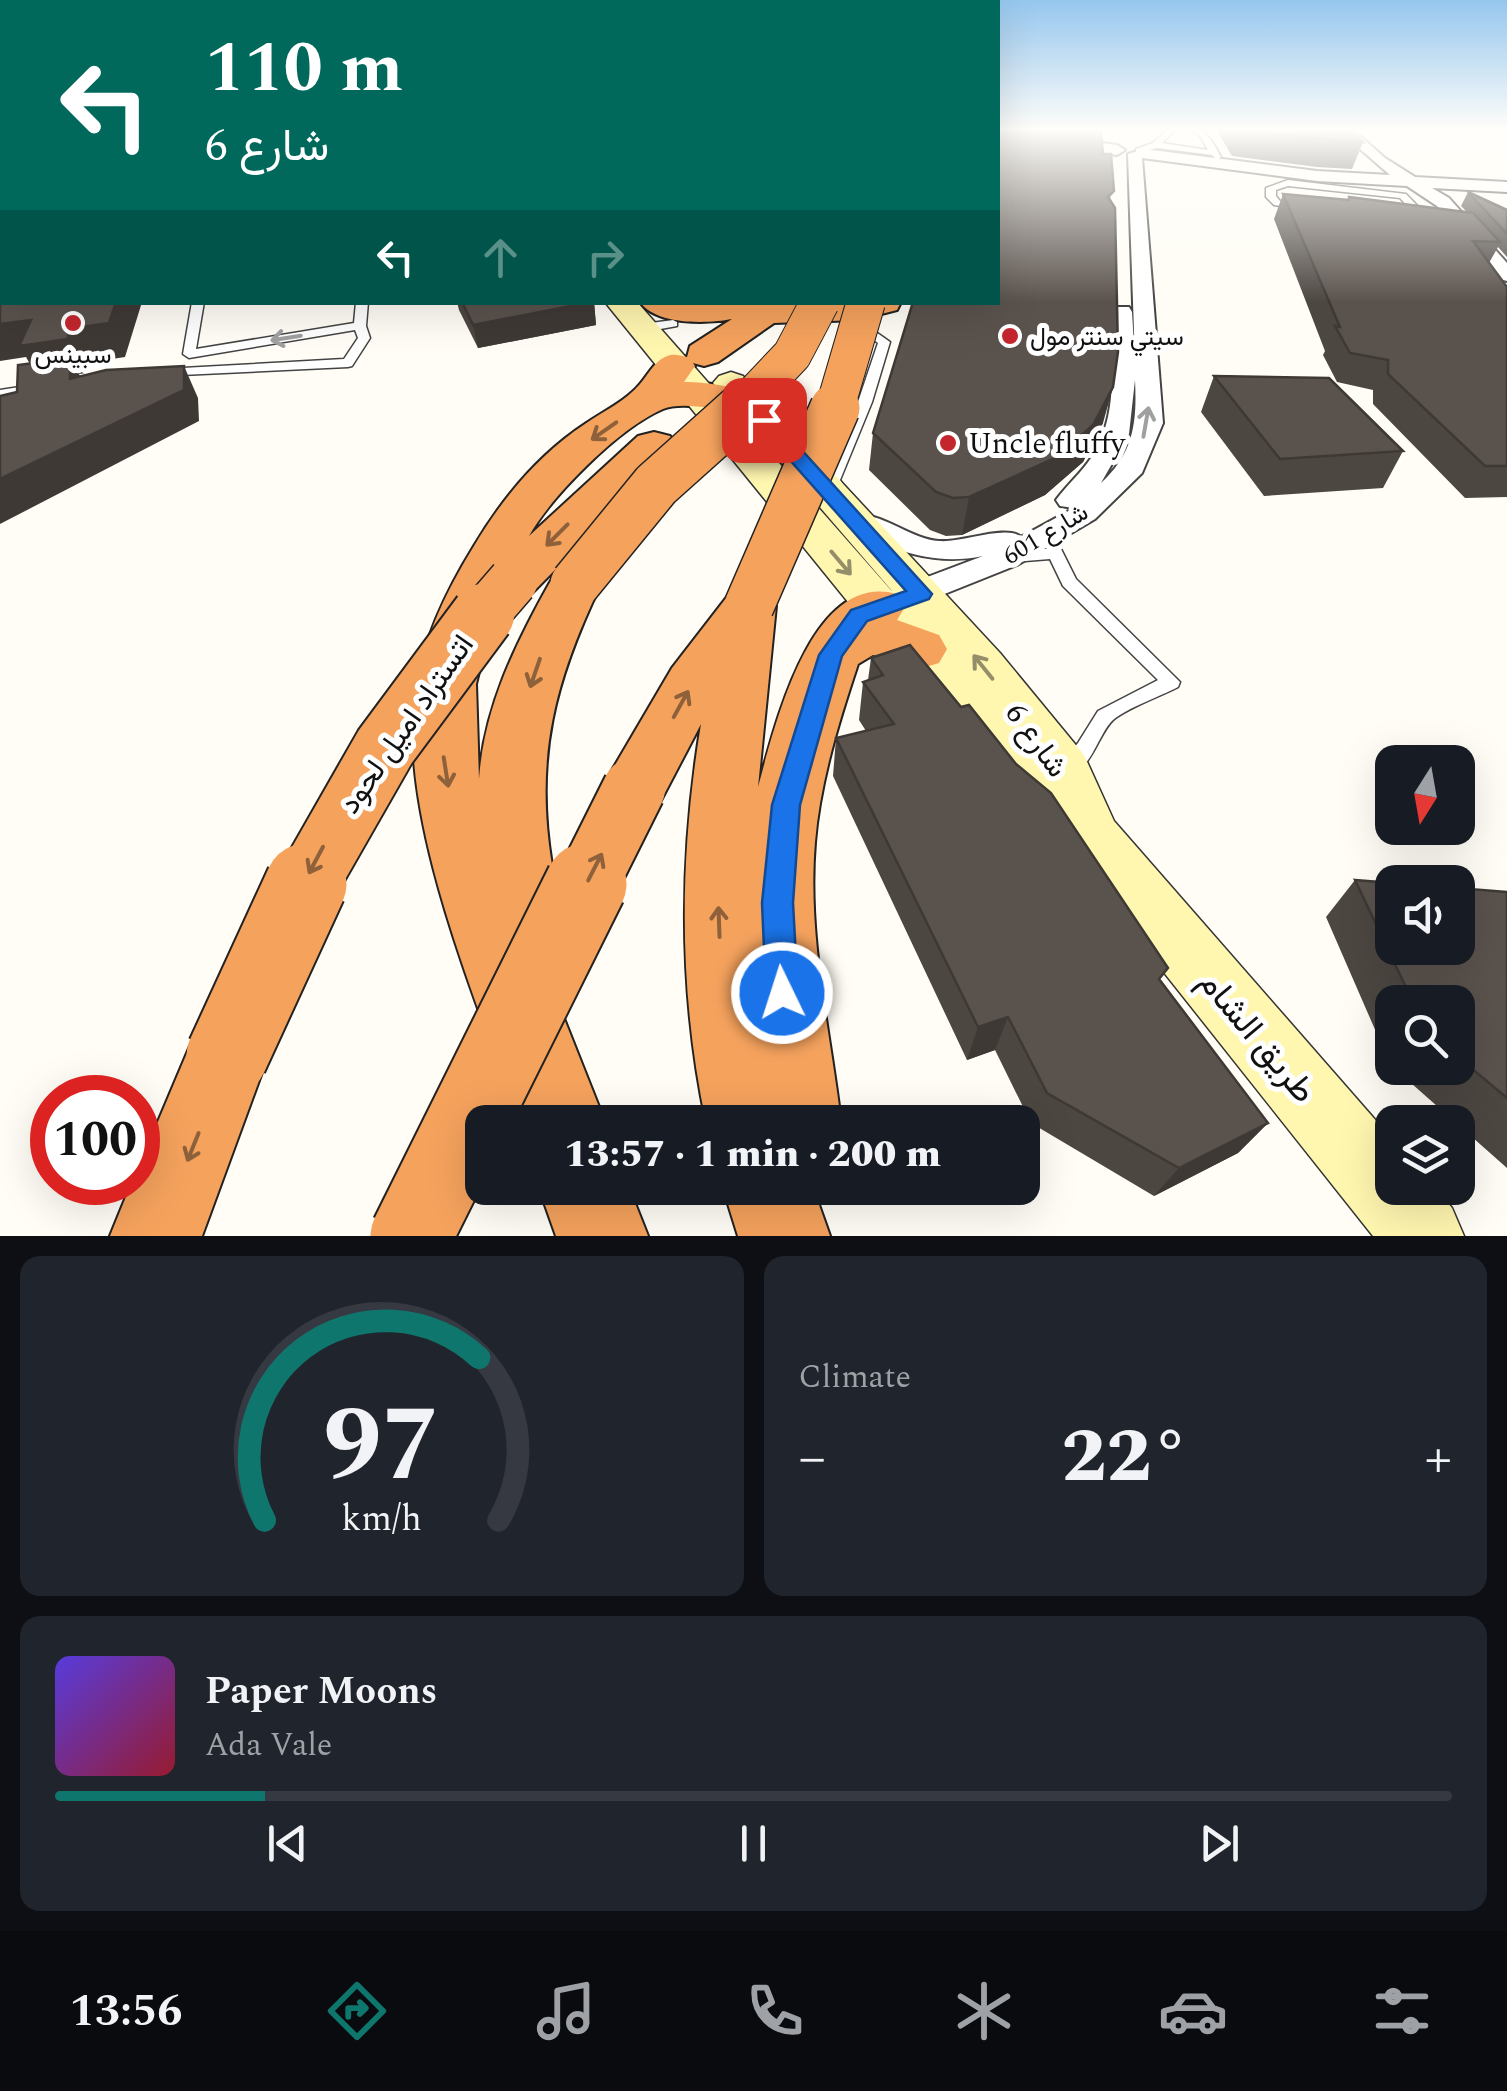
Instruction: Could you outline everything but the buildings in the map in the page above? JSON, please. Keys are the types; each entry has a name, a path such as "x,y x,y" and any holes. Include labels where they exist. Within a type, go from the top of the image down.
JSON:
{"highway":[{"path":"561,1105 524,905 515,834 516,738 530,687 548,636 575,584 629,515 666,476 774,380 801,345 819,305"},
{"path":"555,1105 483,908 444,766 446,684 472,594 516,518 552,474 593,438 663,342 696,310 882,305"},
{"path":"411,1236 634,789 693,683 749,606 855,350 882,305"},
{"path":"663,342 716,350 760,306"},
{"name":"اتستراد اميل لحود","path":"156,1236 273,945 372,761 434,676 504,591 604,489 742,370 770,336 760,306"},
{"path":"746,1105 725,1020 718,900 731,716 749,606"},
{"path":"796,1105 779,956 778,903 786,805 831,655 859,616 906,617"},
{"path":"591,1205 602,1236"},
{"path":"774,1205 784,1236"},
{"path":"797,1236 799,1205"}],"main road":[{"name":"شارع 6","path":"663,342 764,420 857,520 906,617 1028,783 1091,836"},
{"name":"شارع 6","path":"663,342 906,617 1064,771 1091,836"},
{"name":"طريق الشام","path":"1091,836 1424,1236"}],"street":[{"name":"شارع 601","path":"857,520 903,545 938,553 980,549 1016,536 1059,510 1092,479 1115,444 1125,413 1114,187"},
{"name":"شارع 601","path":"906,617 1085,513 1128,472 1150,423 1134,187"},
{"path":"1401,187 1425,187"},
{"path":"1410,188 1449,208 1507,275"}],"lane":[{"path":"1275,187 1270,197 1277,203 1427,224 1410,188 1370,187"},
{"path":"1460,187 1474,196"},
{"path":"198,305 189,354 360,326"},
{"path":"158,374 348,363 364,338 360,326 362,305"},
{"path":"760,306 860,322 884,342 833,480 857,520"},
{"path":"0,394 51,386"},
{"path":"1006,558 1055,552 1069,582 1171,682 1106,716 1085,749 1064,771"}],"place":[{"name":"سبينس","path":"73,323"},
{"name":"سيتي سنتر مول","path":"1010,336"},
{"name":"Uncle fluffy","path":"948,443"}],"route":[{"path":"764,420 921,594 878,606 859,616 845,630 831,655 786,805 778,903 782,993"}]}
